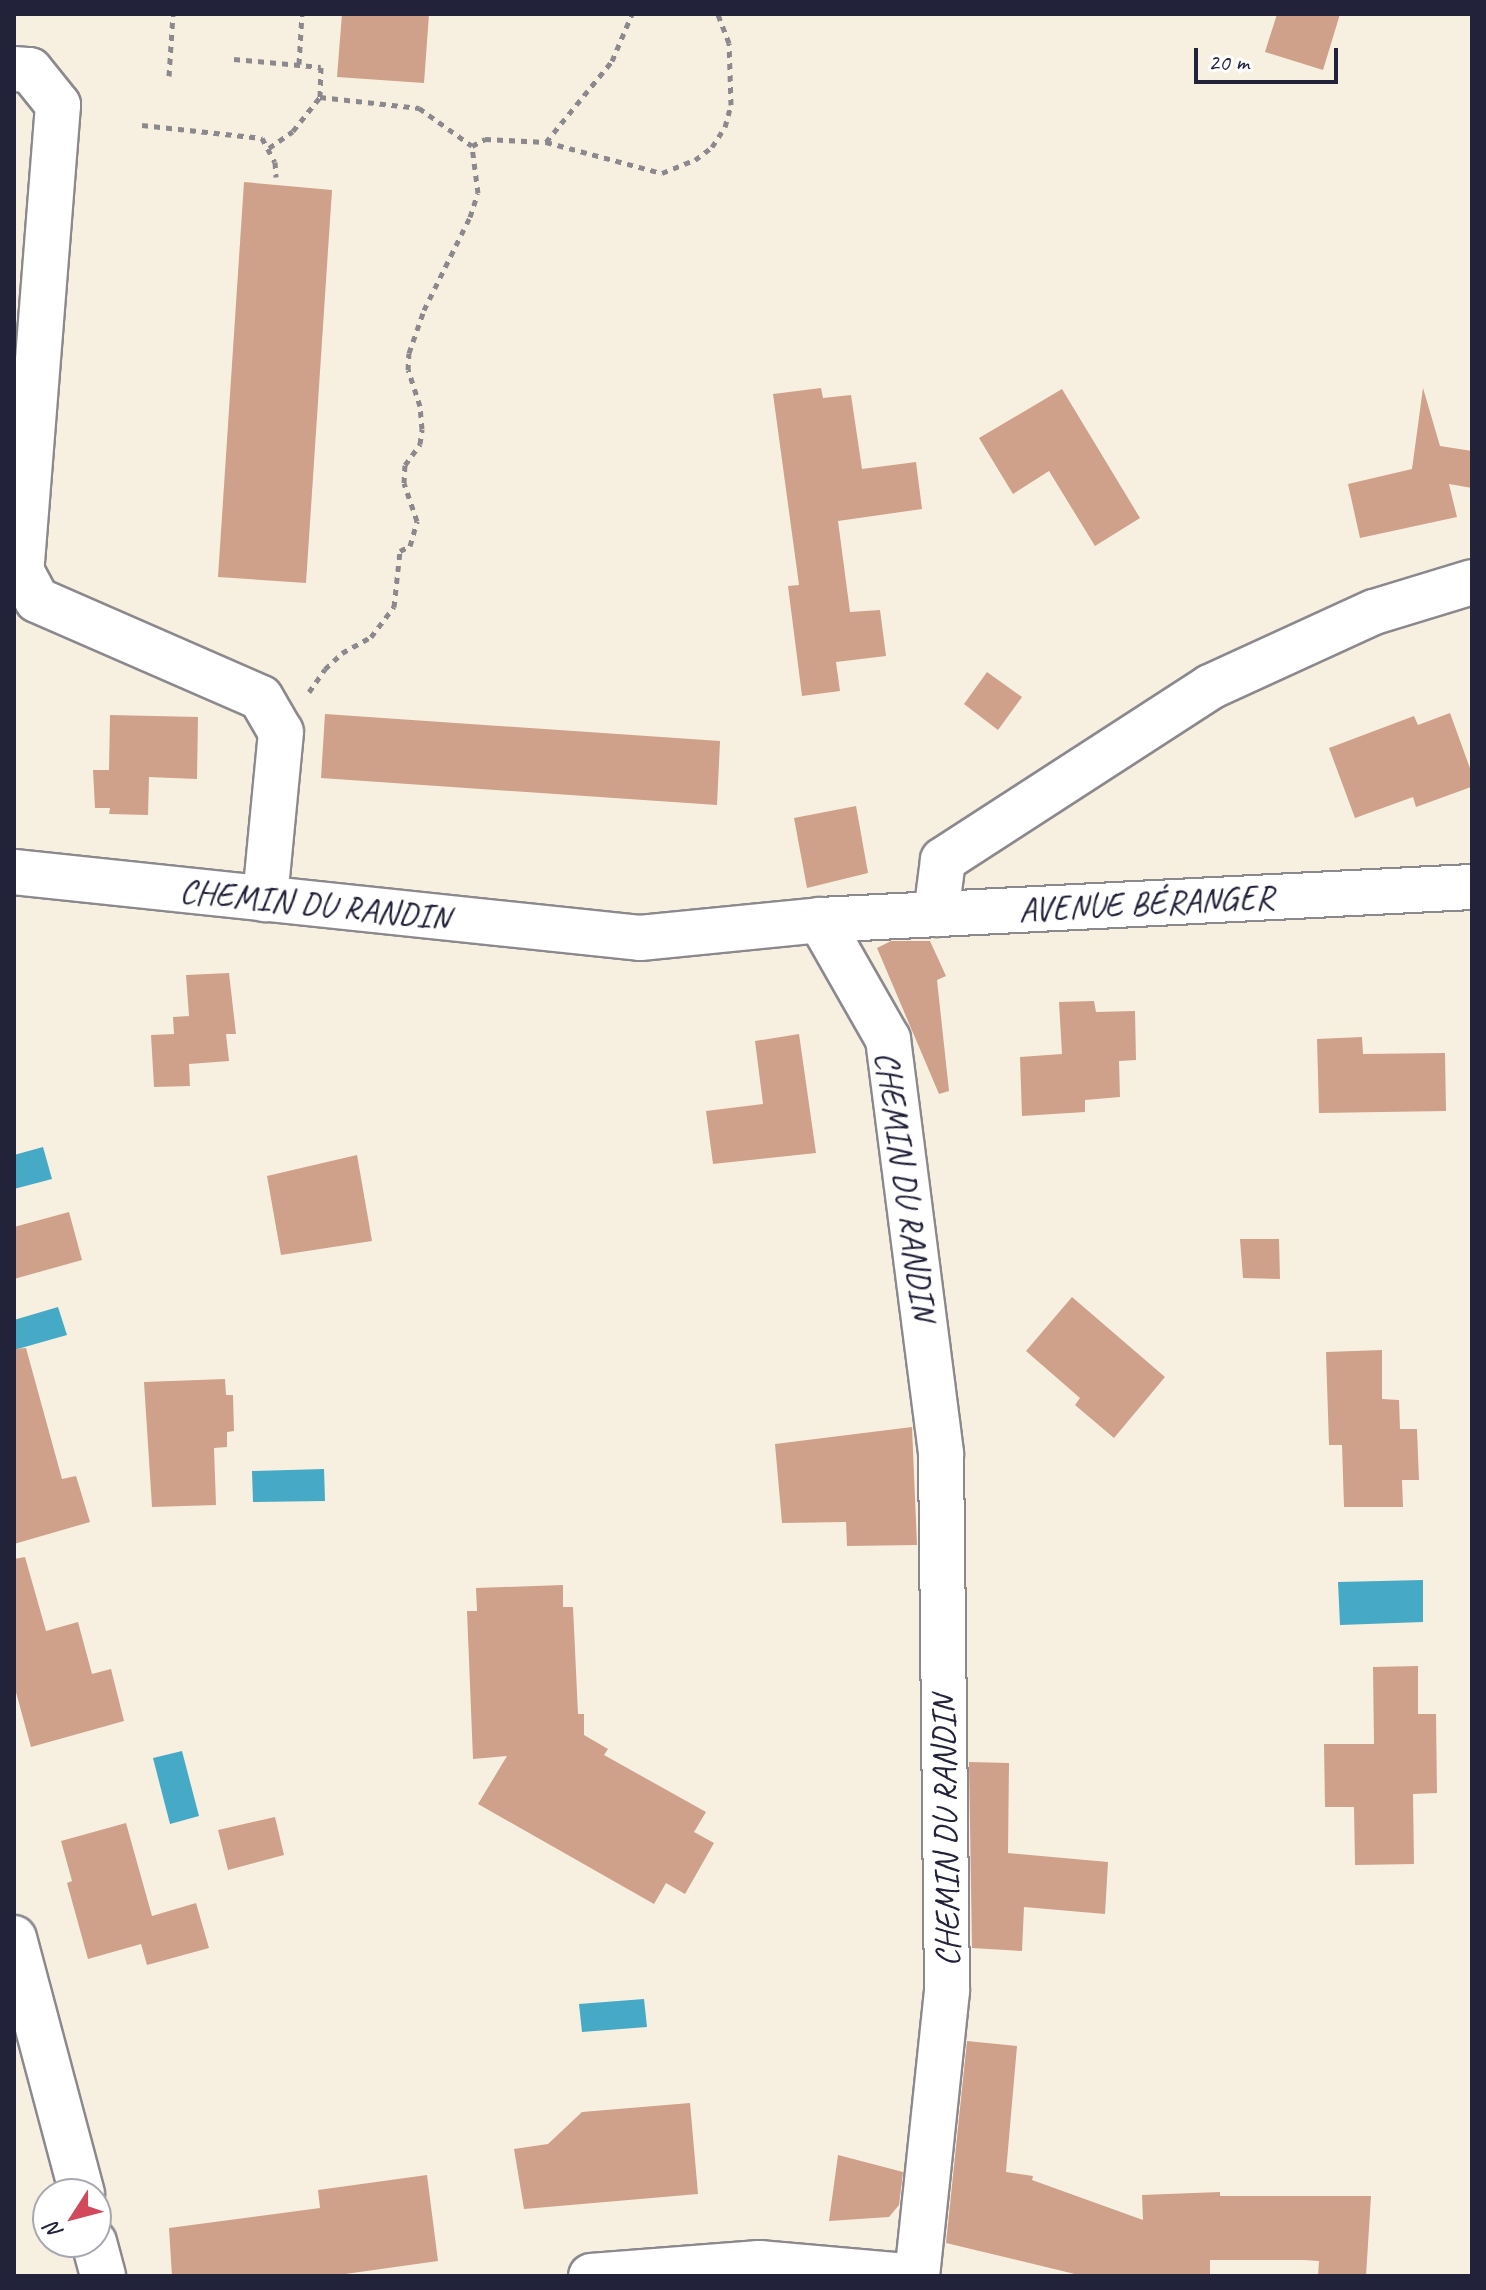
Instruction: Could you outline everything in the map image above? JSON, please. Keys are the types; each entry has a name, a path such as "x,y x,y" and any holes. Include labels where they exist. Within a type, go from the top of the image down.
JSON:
{"street":[{"path":"14,69 30,70 58,105 21,570 37,600 261,698 281,732 265,899"},
{"path":"936,914 943,860 1210,687 1374,612 1472,582"},
{"name":"CHEMIN DU RANDIN","path":"14,872 640,938 820,920 888,1039 941,1454 947,1991 917,2276"},
{"name":"AVENUE BÉRANGER","path":"820,920 1472,887"},
{"path":"14,1938 78,2178"},
{"path":"591,2276 759,2263 908,2276"}],"path":[{"path":"169,76 173,14"},
{"path":"299,64 302,14"},
{"path":"546,142 612,61 632,14"},
{"path":"472,146 485,139 546,142 662,173 695,160 712,147 725,127 731,105 729,43 718,14"},
{"path":"234,59 321,67 320,97 293,131 269,148"},
{"path":"281,732 325,669 342,653 371,637 394,607 400,551 410,546 417,521 404,483 405,465 420,444 422,429 420,406 408,370 409,353 424,310 470,217 478,193 472,146 419,108 320,97"},
{"path":"142,125 262,138 269,148 276,177"}],"water":[{"path":"43,1147 52,1179 14,1189 14,1155"},
{"path":"58,1307 67,1335 14,1350 14,1320"},
{"path":"324,1469 325,1501 253,1502 252,1471"},
{"path":"1423,1580 1423,1622 1340,1625 1338,1582"},
{"path":"182,1751 199,1816 170,1824 153,1758"},
{"path":"644,1999 647,2027 582,2032 579,2004"}],"building":[{"path":"342,14 429,14 424,83 337,77"},
{"path":"1277,14 1340,14 1323,70 1265,52"},
{"path":"244,182 332,190 306,583 218,577"},
{"path":"821,388 823,398 851,395 862,469 916,462 922,509 838,521 850,612 880,610 886,656 836,662 840,691 802,696 788,586 799,585 773,394"},
{"path":"1423,388 1440,446 1472,451 1472,488 1449,484 1457,517 1360,538 1348,484 1412,469"},
{"path":"1062,389 1140,518 1095,546 1049,471 1013,494 979,438"},
{"path":"987,672 1022,697 998,730 964,704"},
{"path":"1450,713 1471,771 1471,787 1416,807 1413,797 1355,818 1329,748 1414,716 1418,725"},
{"path":"325,714 720,741 717,805 321,778"},
{"path":"110,715 198,717 197,779 149,777 148,815 109,814 110,808 95,808 93,770 109,770"},
{"path":"856,806 868,873 807,888 794,818"},
{"path":"891,941 930,941 946,976 937,980 949,1091 939,1094 877,948"},
{"path":"229,973 236,1034 226,1034 229,1061 189,1064 190,1086 154,1087 151,1035 174,1034 173,1017 189,1016 186,975"},
{"path":"1094,1001 1096,1012 1135,1011 1136,1060 1119,1061 1120,1097 1085,1100 1085,1112 1022,1116 1020,1057 1062,1054 1059,1002"},
{"path":"799,1034 816,1153 713,1164 706,1111 763,1104 755,1041"},
{"path":"1362,1037 1363,1054 1445,1053 1446,1111 1319,1113 1317,1039"},
{"path":"357,1155 372,1241 281,1255 267,1176"},
{"path":"69,1212 82,1260 14,1279 14,1227"},
{"path":"1240,1239 1279,1239 1280,1279 1243,1278"},
{"path":"1072,1297 1165,1377 1114,1438 1075,1405 1080,1398 1026,1351"},
{"path":"26,1348 62,1479 76,1476 90,1522 14,1544 14,1349"},
{"path":"1382,1350 1382,1399 1399,1400 1400,1429 1417,1429 1419,1480 1402,1480 1403,1507 1344,1507 1342,1445 1329,1445 1326,1352"},
{"path":"225,1379 226,1395 233,1395 234,1431 227,1432 227,1447 214,1448 216,1505 152,1507 144,1382"},
{"path":"912,1427 917,1545 847,1546 846,1522 782,1523 775,1444"},
{"path":"25,1557 46,1631 78,1622 92,1674 111,1669 124,1721 31,1747 14,1685 14,1559"},
{"path":"563,1585 563,1607 573,1607 578,1714 584,1714 584,1735 608,1749 604,1755 706,1812 694,1832 714,1843 685,1894 666,1883 654,1904 478,1804 507,1756 473,1759 467,1611 477,1611 476,1588"},
{"path":"1418,1666 1418,1714 1436,1714 1437,1793 1413,1794 1414,1864 1355,1865 1354,1807 1325,1807 1324,1744 1374,1744 1373,1667"},
{"path":"969,1762 1009,1763 1008,1853 1108,1862 1105,1914 1024,1907 1022,1951 972,1948"},
{"path":"275,1817 284,1855 228,1870 218,1830"},
{"path":"126,1823 152,1916 196,1903 209,1948 147,1965 141,1944 88,1959 67,1883 72,1881 61,1841"},
{"path":"967,2041 1017,2046 1006,2172 1033,2176 1032,2180 1143,2220 1142,2195 1220,2192 1220,2196 1371,2196 1366,2276 1318,2276 1319,2261 1210,2260 1210,2276 1083,2276 946,2243"},
{"path":"690,2103 698,2194 524,2209 514,2149 548,2144 582,2112"},
{"path":"838,2155 903,2172 899,2205 889,2217 829,2221"},
{"path":"427,2175 438,2261 331,2276 172,2276 169,2228 320,2208 318,2190"}]}
